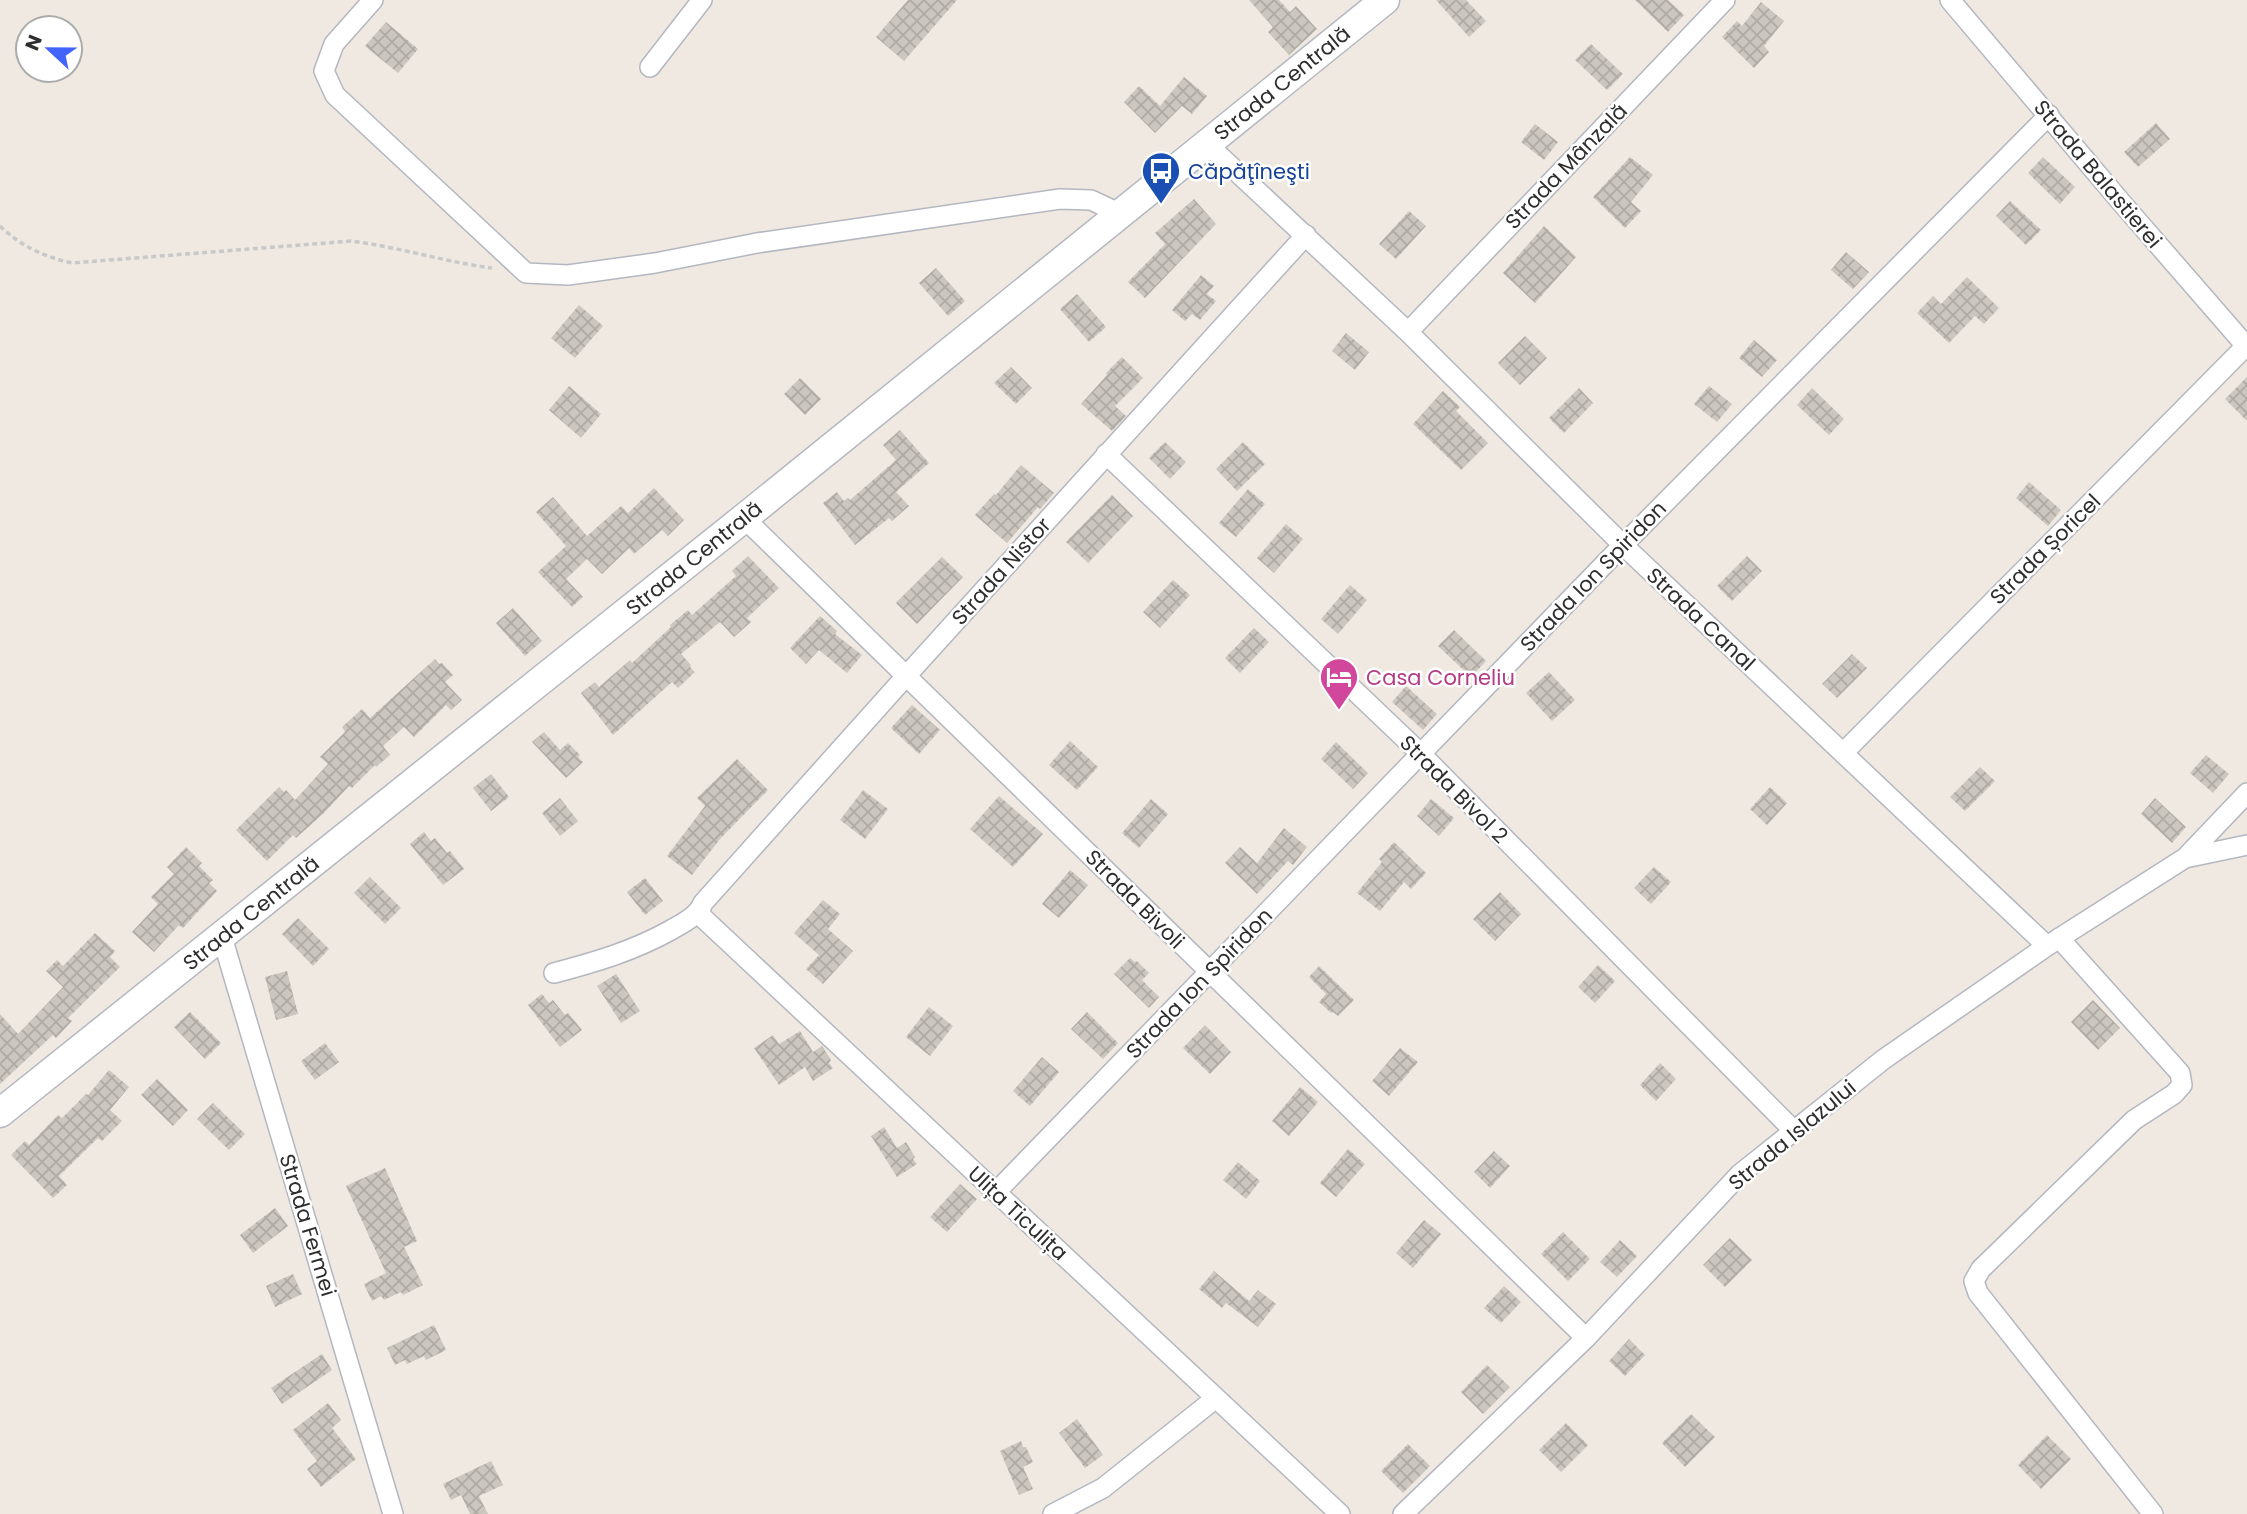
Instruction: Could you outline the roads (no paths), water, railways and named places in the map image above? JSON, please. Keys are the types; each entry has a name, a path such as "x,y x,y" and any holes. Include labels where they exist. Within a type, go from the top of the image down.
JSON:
{"main road":[{"name":"Strada Centrală","path":"0,1113 744,518 1385,0"}],"street":[{"path":"373,0 334,44 324,71 335,95 526,273 568,275 655,264 757,243 1060,199 1091,200 1121,214"},
{"path":"650,67 702,0"},
{"name":"Strada Mânzală","path":"1408,332 1725,0"},
{"name":"Strada Balastierei","path":"1950,0 2120,202 2247,347"},
{"name":"Strada Ion Spiridon","path":"996,1192 1623,545 2049,115"},
{"name":"Strada Canal","path":"1207,144 1408,332 1623,545 1843,753 2053,942 2180,1073 2182,1085 2175,1094 2125,1128 1981,1269 1974,1281 1978,1293 2153,1514"},
{"name":"Strada Nistor","path":"554,973 619,956 680,925 700,910 703,903 907,675 1306,235"},
{"name":"Strada Șoricel","path":"1843,753 2247,347"},
{"name":"Strada Bivol 2","path":"1106,454 1420,753 1794,1131"},
{"name":"Strada Bivoli","path":"744,518 1586,1338"},
{"path":"2185,858 2247,793"},
{"name":"Strada Islazului","path":"1403,1514 1586,1338 1740,1174 1884,1059 2053,942 2185,858 2247,845"},
{"name":"Ulița Ticulița","path":"700,910 702,917 1339,1514"},
{"name":"Strada Fermei","path":"222,937 393,1514"},
{"path":"1053,1514 1103,1488 1216,1398"}],"place":[{"name":"Căpăţîneşti","path":"1161,205"},
{"name":"Casa Corneliu","path":"1339,711"}]}
